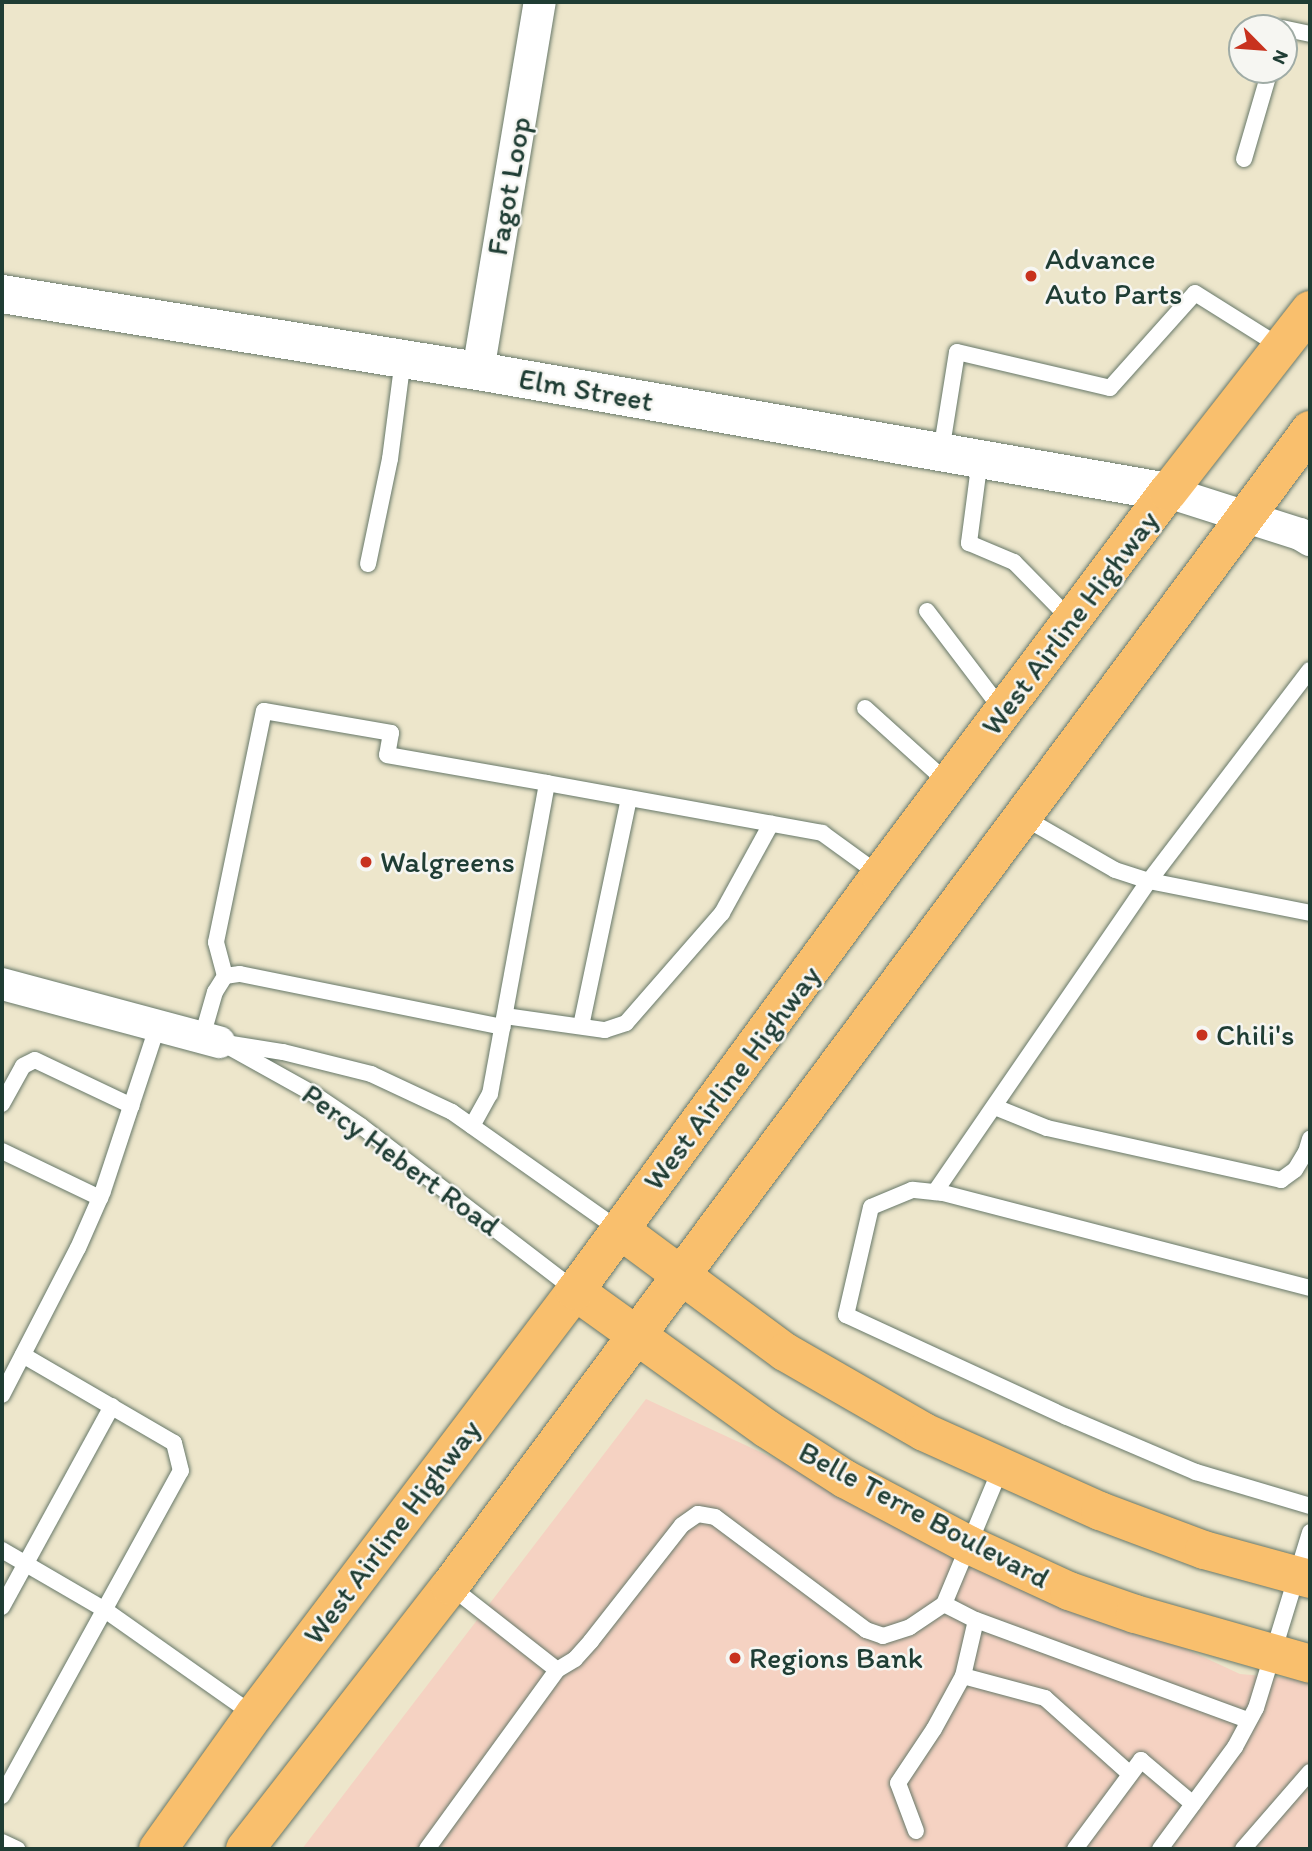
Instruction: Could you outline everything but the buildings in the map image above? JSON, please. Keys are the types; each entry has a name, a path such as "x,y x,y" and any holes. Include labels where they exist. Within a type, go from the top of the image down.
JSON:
{"highway":[{"name":"West Airline Highway","path":"158,1849 254,1715 576,1291 1003,711 1168,492 1310,310"},
{"path":"245,1849 450,1586 638,1336 1310,430"},
{"path":"620,1230 785,1352 846,1390 924,1432 1100,1511 1191,1545 1304,1578"},
{"name":"Belle Terre Boulevard","path":"576,1291 778,1436 845,1479 969,1545 1069,1591 1273,1656 1310,1664"}],"street":[{"name":"Fagot Loop","path":"478,371 540,2"},
{"name":"Elm Street","path":"2,295 478,371 1168,492"},
{"path":"1168,492 1310,540"},
{"name":"Percy Hebert Road","path":"2,984 211,1039"}],"lane":[{"path":"1244,159 1266,84"},
{"path":"941,452 957,352 1110,388 1195,293 1280,347"},
{"path":"368,564 390,459 403,359"},
{"path":"980,458 969,543 1014,562 1072,621"},
{"path":"927,611 1003,711"},
{"path":"935,1192 1149,881 1310,670"},
{"path":"865,708 950,785"},
{"path":"211,1039 215,992 225,976 216,942 264,710 391,733 387,755 822,833 880,876"},
{"path":"472,1126 489,1094 547,783"},
{"path":"581,1027 629,798"},
{"path":"1023,817 1115,870 1149,881 1310,913"},
{"path":"225,976 240,974 504,1021 605,1030 626,1023 722,913 771,824"},
{"path":"2,1395 100,1198 158,1025"},
{"name":"Percy Hebert Road","path":"211,1039 283,1052 371,1074 452,1112 620,1230"},
{"name":"Percy Hebert Road","path":"211,1039 312,1093 360,1126 576,1291"},
{"path":"2,1104 23,1066 35,1060 132,1106"},
{"path":"995,1107 1047,1129 1281,1180 1295,1170 1310,1139"},
{"path":"2,1151 100,1198"},
{"path":"1310,1288 935,1192 912,1191 870,1207 846,1315 1067,1417 1196,1472 1310,1506"},
{"path":"2,1796 181,1471 174,1443 23,1354"},
{"path":"2,1607 111,1406"},
{"path":"427,1849 557,1670 575,1659 682,1525 698,1514 715,1517 866,1630 883,1636 910,1627 944,1604 1001,1468"},
{"path":"1160,1849 1235,1747 1248,1720 1304,1578 1310,1532"},
{"path":"2,1550 105,1610 254,1715"},
{"path":"450,1586 557,1670"},
{"path":"944,1604 976,1620 1248,1720"},
{"path":"916,1831 898,1783 934,1730 963,1676 976,1620"},
{"path":"963,1676 1045,1698 1130,1774"},
{"path":"1074,1849 1141,1760 1193,1804"},
{"path":"1243,1849 1310,1772"},
{"path":"2,1842 16,1849"}],"shaded area":[{"path":"646,1399 1240,1674 1310,1680 1310,1849 302,1849"}],"place":[{"name":"Advance Auto Parts","path":"1031,276"},
{"name":"Walgreens","path":"366,862"},
{"name":"Chili's","path":"1202,1035"},
{"name":"Regions Bank","path":"735,1658"}]}
